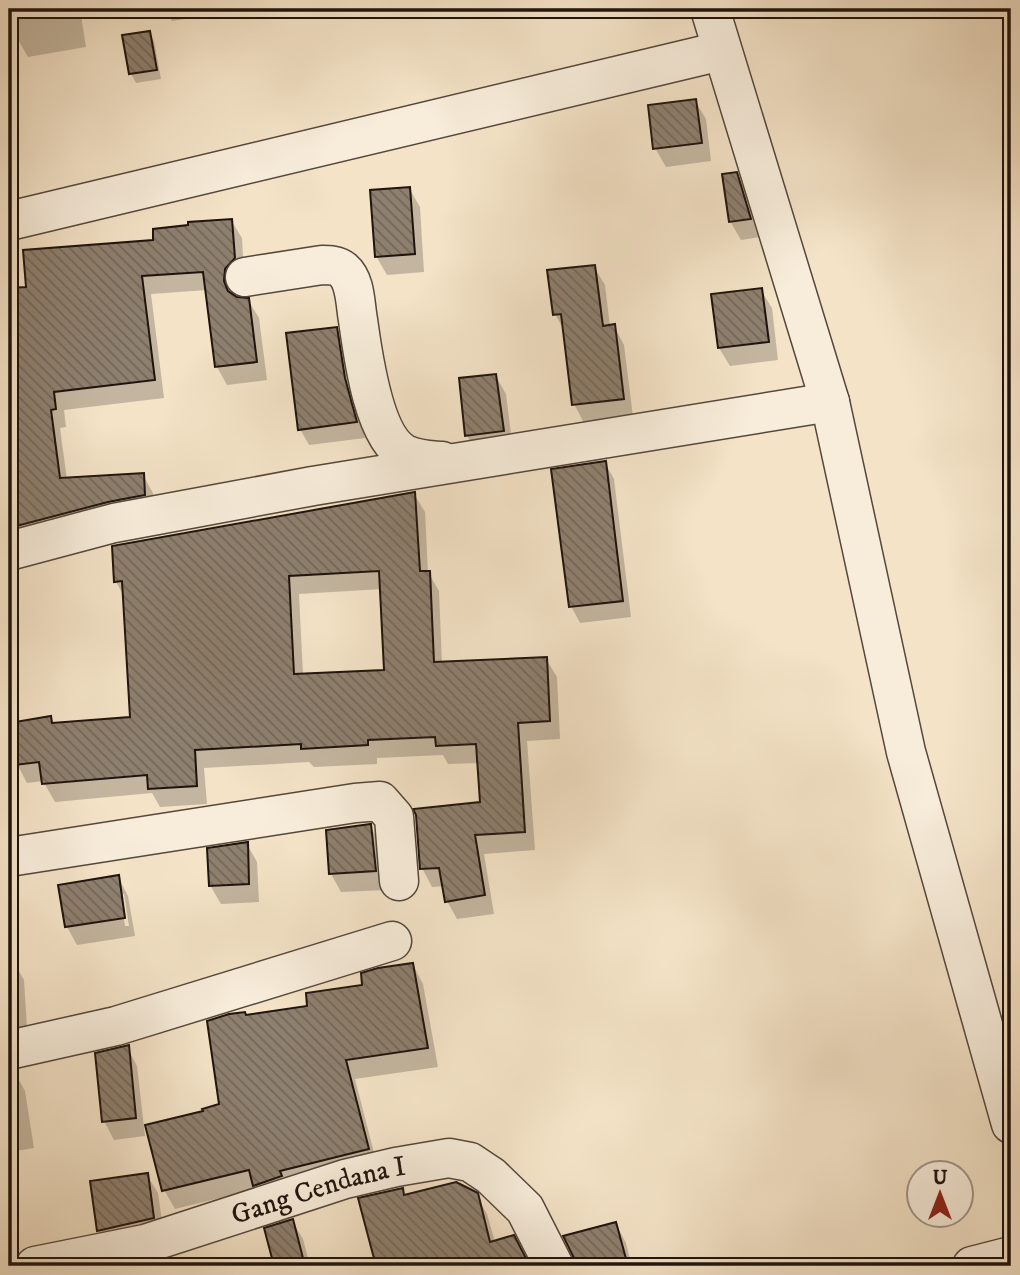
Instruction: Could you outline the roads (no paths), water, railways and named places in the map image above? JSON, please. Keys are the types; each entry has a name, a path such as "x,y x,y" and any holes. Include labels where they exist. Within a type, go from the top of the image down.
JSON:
{"street":[{"path":"710,9 830,402 906,752 1008,1101"},
{"path":"9,221 721,51"},
{"path":"245,277 322,265 334,265 343,270 352,282 360,340 378,420 388,438 403,453 417,459 457,462"},
{"path":"9,551 114,523 457,462 830,402"},
{"path":"9,857 380,801 394,817 399,881"},
{"path":"9,1050 116,1026 392,941"},
{"name":"Gang Cendana I","path":"34,1266 145,1244 345,1179 449,1158 470,1163 491,1176 524,1209 554,1266"},
{"path":"972,1266 1011,1256"}]}
